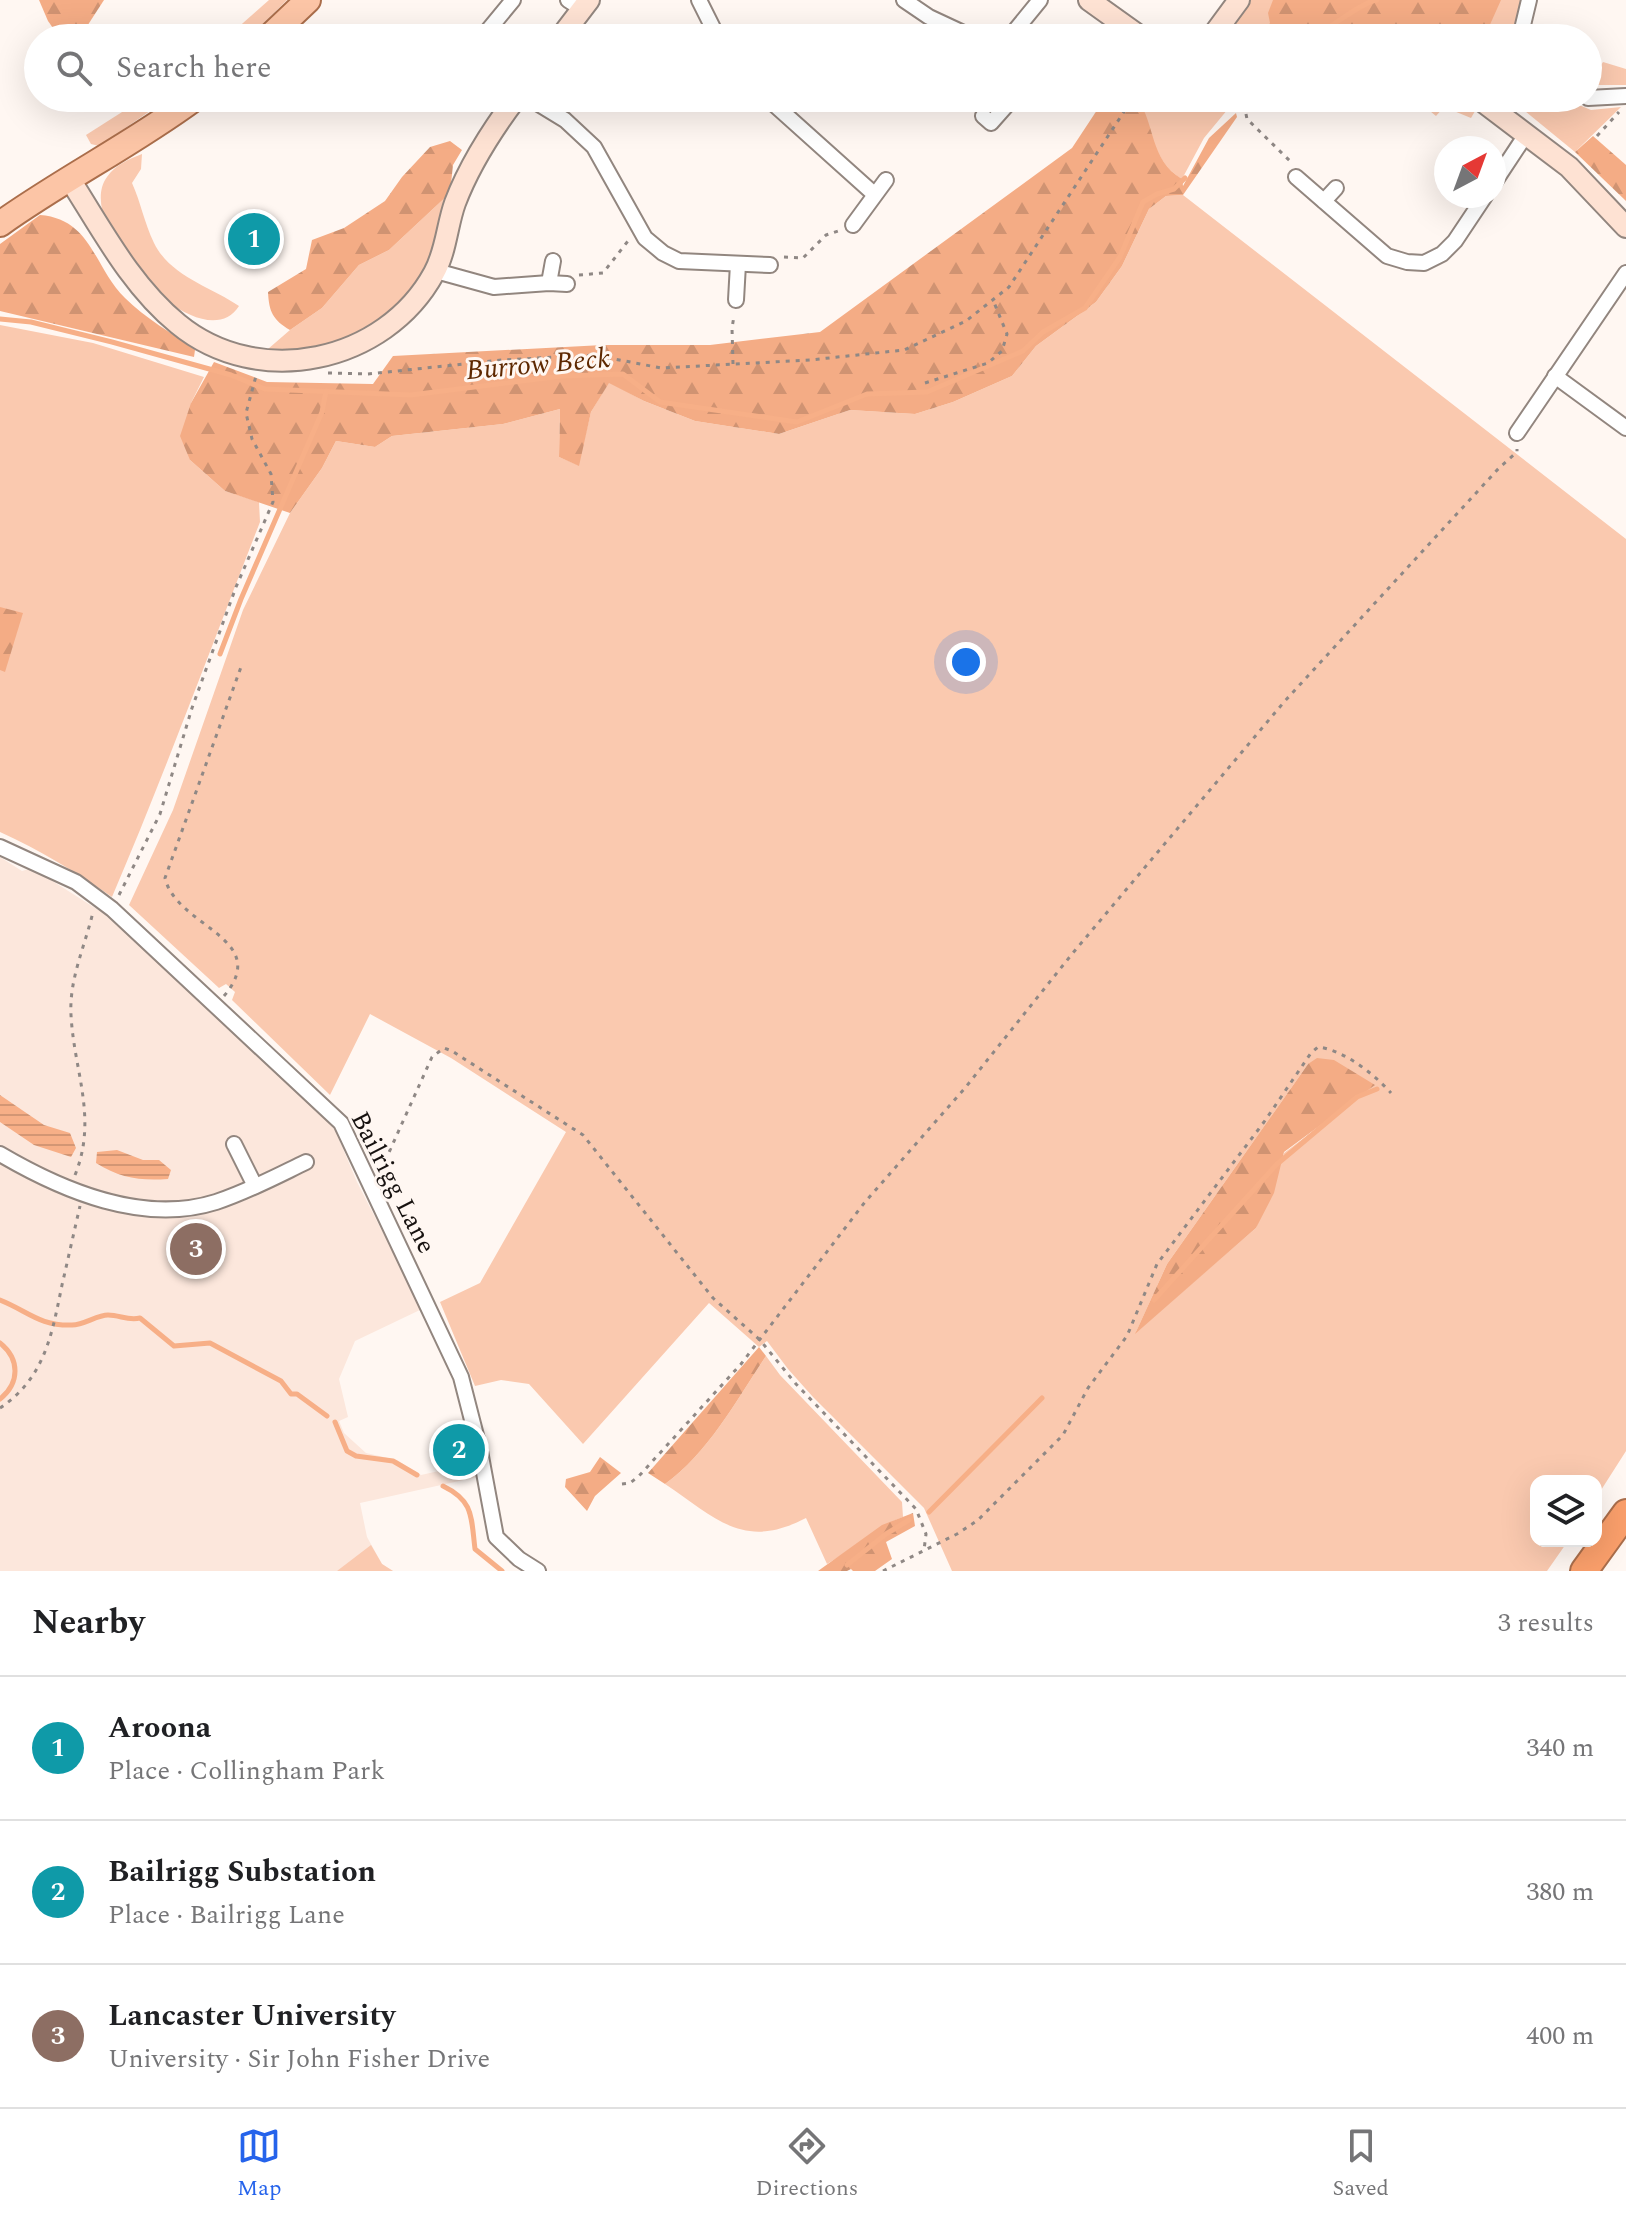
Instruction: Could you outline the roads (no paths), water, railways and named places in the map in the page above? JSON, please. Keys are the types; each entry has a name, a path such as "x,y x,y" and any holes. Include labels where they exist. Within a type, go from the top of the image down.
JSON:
{"highway":[{"path":"1584,1571 1626,1513"}],"main road":[{"path":"283,24 308,0"},
{"path":"0,224 177,112"}],"street":[{"path":"493,24 513,0"},
{"path":"699,0 711,24"},
{"path":"904,0 944,24"},
{"path":"1020,24 1040,0"},
{"path":"1089,0 1122,24"},
{"path":"1221,24 1239,0"},
{"path":"1523,24 1529,0"},
{"path":"568,24 579,3"},
{"path":"1602,99 1625,100"},
{"path":"69,178 112,247 145,291 178,324 208,344 247,357 301,362 349,350 392,324 416,300 436,271 456,201 493,129 506,112"},
{"path":"552,112 594,147 645,238 663,253 679,261 770,265"},
{"path":"783,112 874,194"},
{"path":"983,116 991,123 1001,112"},
{"path":"1498,112 1569,167 1626,227"},
{"path":"1506,165 1527,133"},
{"path":"1296,177 1387,256 1424,263 1442,254 1455,241 1477,208"},
{"path":"853,225 886,180"},
{"path":"1324,201 1336,188"},
{"path":"549,283 553,261"},
{"path":"736,300 738,264"},
{"path":"436,271 494,287 567,284"},
{"path":"1517,433 1626,273"},
{"path":"1555,376 1626,428"},
{"name":"Bailrigg Lane","path":"0,847 76,882 112,909 341,1123 366,1182 406,1257 461,1377 480,1451 496,1537 519,1559 538,1571"},
{"path":"234,1144 255,1186"},
{"path":"0,1154 76,1191 145,1209 213,1203 306,1162"}],"waterway":[{"name":"Burrow Beck","path":"1334,24 1377,0"},
{"name":"Burrow Beck","path":"0,319 31,322 112,342 231,375 265,389 411,395 562,376 623,374 660,402 797,422 867,394 927,392 1023,351 1043,332 1085,308 1120,257 1143,202 1174,189 1185,178"},
{"path":"220,654 322,412 326,391"},
{"path":"1154,1300 1276,1165 1357,1097 1377,1089"},
{"path":"0,1300 42,1320 61,1325 77,1325 108,1315 140,1318 174,1346 210,1343 281,1381 291,1394 297,1394 327,1416"},
{"path":"0,1343 11,1356 15,1371 11,1386 0,1399"},
{"path":"929,1512 1042,1398"},
{"path":"335,1422 347,1451 356,1456 393,1461 417,1475"},
{"path":"443,1486 466,1504 475,1549 502,1571"},
{"path":"847,1565 909,1520"}],"place":[{"name":"Aroona","path":"254,239"},
{"name":"Lancaster University","path":"196,1249"},
{"name":"Bailrigg Substation","path":"459,1450"}]}
